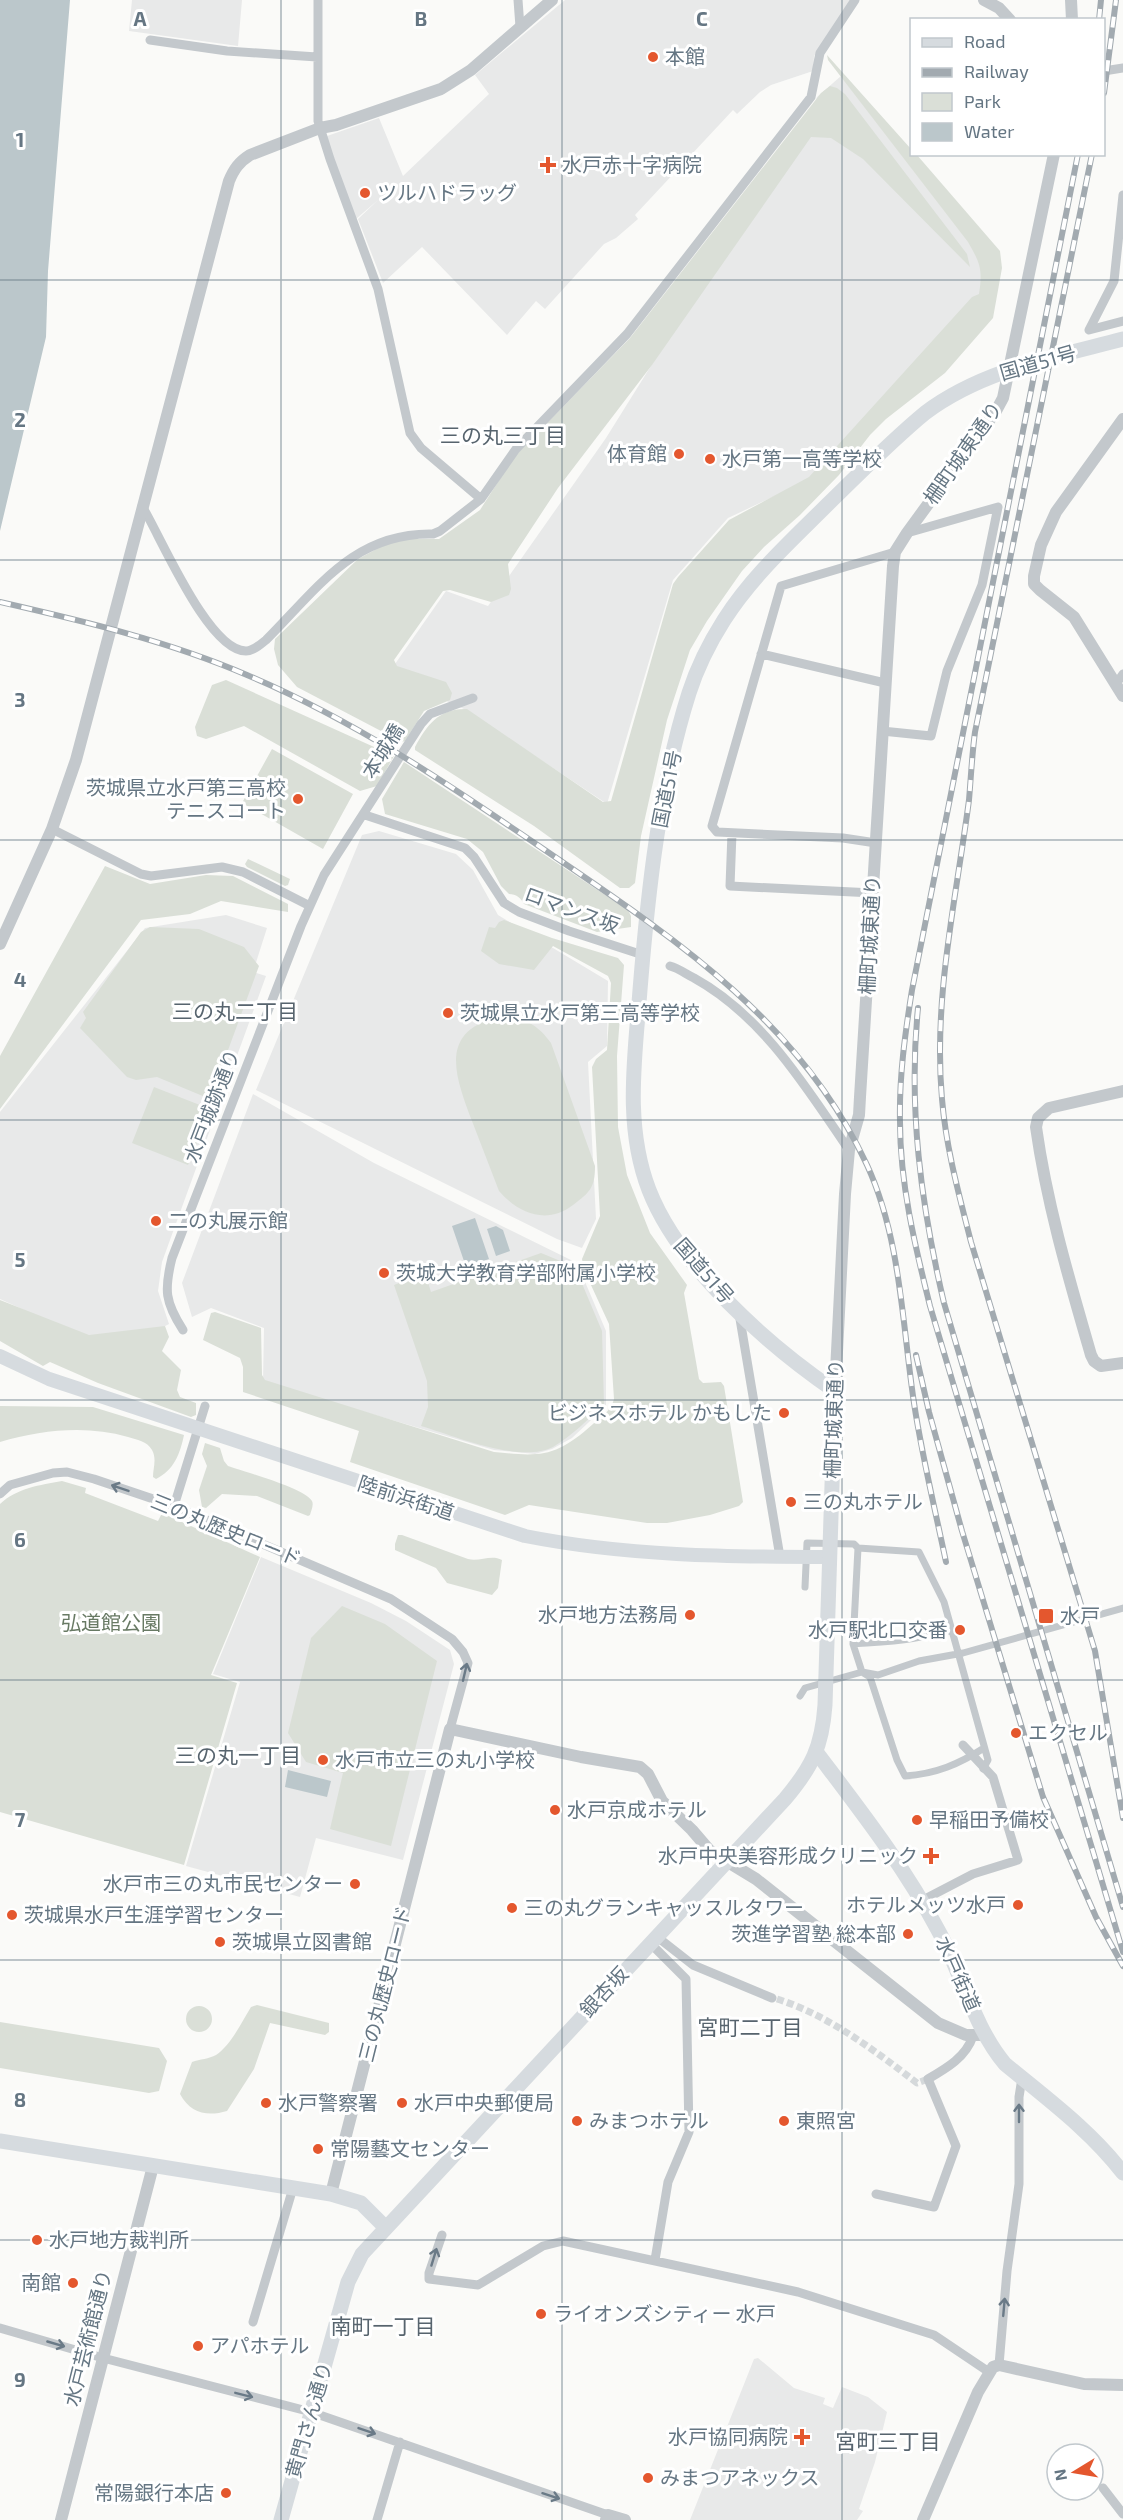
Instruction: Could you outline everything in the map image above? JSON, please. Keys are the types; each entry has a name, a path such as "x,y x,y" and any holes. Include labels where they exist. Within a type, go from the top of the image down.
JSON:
{"main road":[{"name":"国道51号","path":"835,1391 805,1370 738,1311 707,1280 677,1243 656,1204 643,1170 634,1126 632,1101 643,955 653,870 668,779 690,691 705,654 743,591 907,427 937,403 968,386 1011,370 1123,339"},
{"name":"陸前浜街道","path":"0,1356 49,1379 525,1536 585,1547 639,1553 830,1557"},
{"name":"柵町城東通り","path":"816,1753 824,1722 835,1391"},
{"name":"銀杏坂","path":"385,2227 726,1862 795,1786 816,1753"},
{"name":"水戸街道","path":"816,1753 898,1862 923,1900 955,1964 979,2035 1005,2064 1073,2119 1112,2158 1123,2173"},
{"path":"0,2141 331,2194 361,2203 385,2227"},
{"name":"黄門さん通り","path":"281,2520 352,2270 366,2248 385,2227"}],"street":[{"path":"318,0 317,107 320,128 378,289 410,433 422,448 481,499"},
{"path":"518,0 520,27"},
{"path":"0,944 66,793 229,181 240,161 320,128 336,125 441,89 471,70 552,0"},
{"path":"142,506 172,565 202,613 223,640 243,651 250,651 266,640 352,556 390,537 433,534 481,499 516,449 627,334 812,97 820,53 855,0"},
{"path":"984,0 999,8 1008,18"},
{"path":"1071,0 1072,18"},
{"path":"150,40 227,51 317,57"},
{"path":"1105,71 1123,68"},
{"name":"柵町城東通り","path":"835,1391 839,1282 849,1150 860,1106 885,683 896,552 907,533 996,411 1003,398 1054,156"},
{"path":"1123,195 1114,281 1089,330 1123,321"},
{"path":"1121,684 1074,617 1034,584 1034,576 1041,545 1056,512 1123,419"},
{"path":"882,731 931,736 947,671 982,585 998,507 907,533"},
{"path":"876,843 843,838 717,832 712,826 781,586 896,552"},
{"path":"761,654 885,683"},
{"name":"本城橋","path":"365,815 421,724 430,714 473,698"},
{"name":"ロマンス坂","path":"365,815 465,848 474,857 504,903 519,912 568,931 643,955"},
{"name":"水戸城跡通り","path":"183,1330 170,1309 167,1296 167,1279 172,1258 310,906 324,875 365,815"},
{"path":"51,829 141,874 151,876 222,867 243,872 310,906"},
{"path":"732,833 730,886 873,893"},
{"path":"670,966 716,990 768,1038 798,1075 849,1150"},
{"path":"1123,1091 1049,1108 1038,1118 1036,1127 1054,1227 1091,1355 1094,1361 1101,1366 1123,1363"},
{"path":"738,1311 780,1557"},
{"path":"174,1506 204,1408"},
{"name":"三の丸歴史ロード","path":"0,1494 10,1485 21,1481 67,1472 174,1506 391,1599 452,1639 464,1652 468,1663 331,2194"},
{"path":"805,1587 807,1543 846,1541 858,1548 919,1552 944,1602 961,1654 988,1760 982,1771"},
{"path":"858,1548 853,1644 862,1672 870,1677 897,1760 905,1776 933,1775 957,1765 984,1748"},
{"path":"800,1696 802,1686 862,1672 878,1674 919,1661 961,1654 1123,1608"},
{"path":"853,1644 912,1638 942,1631 946,1626 953,1634"},
{"path":"450,1729 640,1767 648,1774 662,1801 692,1830 704,1846 756,1879 938,2023 957,2033 979,2035"},
{"path":"923,1900 973,1874 1018,1860 993,1777 963,1745"},
{"path":"653,1940 693,1965 772,1998"},
{"path":"653,1940 686,1979 689,2132 668,2182 655,2260"},
{"path":"876,2194 934,2207 956,2146 928,2079 948,2067 966,2052 979,2035"},
{"path":"923,2520 994,2369 1020,2184 1019,2097 1022,2078"},
{"name":"水戸芸術館通り","path":"61,2520 153,2166"},
{"path":"254,2322 293,2188"},
{"path":"442,2235 429,2279 478,2285 543,2246 563,2241 798,2292 934,2335 994,2369 1084,2384 1123,2385"},
{"path":"0,2328 103,2358 311,2412 607,2517 625,2520"},
{"path":"377,2520 400,2442"},
{"path":"1105,2490 1123,2514"}],"shaded area":[{"path":"132,0 242,0 238,46 129,31"},
{"name":"水戸赤十字病院","path":"565,0 852,0 814,56 813,71 771,85 760,92 737,114 733,110 635,215 638,219 616,238 604,244 545,309 536,301 507,335 422,247 383,283 358,219 378,200 356,219 333,162 327,136 379,118 403,176 489,94 475,75"},
{"name":"水戸第一高等学校","path":"841,76 981,258 985,272 980,301 809,480 728,518 673,580 607,804 466,710 388,674 446,591 488,606 606,438 817,97"},
{"name":"茨城県立水戸第三高等学校","path":"379,831 456,854 473,870 498,915 608,981 607,1046 588,1062 596,1219 582,1248 557,1239 256,1090 362,835"},
{"path":"226,915 267,928 253,972 266,976 162,1262 158,1291 169,1324 141,1339 97,1343 0,1299 0,1112 145,928"},
{"name":"茨城大学教育学部附属小学校","path":"253,1094 374,1163 577,1263 606,1331 606,1406 572,1438 552,1449 535,1454 494,1450 263,1382 264,1328 211,1308 192,1317 182,1283"},
{"name":"水戸市立三の丸小学校","path":"261,1557 371,1603 406,1621 450,1650 454,1664 403,1860 316,1838 300,1897 186,1866 240,1682 213,1674"},
{"name":"水戸協同病院","path":"758,2358 794,2388 825,2398 823,2404 833,2408 842,2387 868,2397 887,2412 875,2462 859,2509 863,2511 857,2520 690,2520 754,2359"}],"green space":[{"path":"827,55 910,148 910,156 918,156 1000,251 1002,268 993,318 945,373 886,419 870,435 839,475 800,515 764,547 742,571 707,621 690,650 667,720 641,836 635,883 629,888 620,888 534,826 415,750 415,747 435,719 449,711 467,709 603,802 611,801 673,584 678,577 729,520 809,477 972,297 979,294 981,278 979,266 968,242 828,60"},
{"path":"830,86 845,94 967,254 970,267 863,159 831,138 811,137 652,365 558,488 508,564 511,589 509,595 491,602 450,590 443,591 394,660 397,666 446,682 452,693 450,700 424,711 405,741 402,742 297,687 278,665 274,649 275,639 358,559 386,544 407,539 439,539 480,510 514,457 630,338 821,93"},
{"path":"226,680 394,756 377,786 360,791 244,726 206,739 197,736 195,727 212,685"},
{"name":"茨城県立水戸第三高校 テニスコート","path":"272,749 353,794 323,849 242,803"},
{"path":"404,762 628,910 631,916 631,927 597,932 524,904 518,897 509,894 501,886 483,852 467,839 385,814 382,799"},
{"path":"248,859 290,879 288,885 285,886 247,867 245,864"},
{"path":"105,866 150,884 206,875 233,876 288,904 288,912 221,901 190,914 141,920 0,1109 0,1056"},
{"path":"504,920 552,938 618,958 624,965 617,1056 618,1127 627,1175 650,1233 687,1285 684,1293 699,1379 703,1383 721,1382 724,1386 743,1502 739,1506 710,1515 667,1523 647,1523 529,1505 505,1515 350,1462 359,1431 243,1392 243,1367 240,1358 203,1340 211,1313 215,1312 261,1328 262,1375 265,1380 494,1452 537,1454 558,1449 580,1435 608,1410 614,1399 609,1324 584,1270 582,1259 600,1216 592,1067 596,1059 607,1050 611,983 608,976 553,946 534,970 499,964 481,951 489,927 495,928 499,922"},
{"path":"150,927 199,929 244,947 259,966 210,1099 157,1077 136,1080 127,1077 80,1028 86,1018 83,1012 141,932"},
{"path":"498,1017 529,1022 540,1030 551,1043 595,1166 593,1185 587,1193 563,1211 543,1215 524,1211 499,1191 461,1089 456,1058 459,1045 466,1034 479,1024"},
{"path":"154,1087 210,1109 188,1165 132,1143"},
{"path":"541,1253 575,1267 602,1331 604,1405 560,1443 539,1451 523,1452 487,1447 421,1426 428,1407 427,1381 394,1285 425,1273 431,1292"},
{"path":"0,1300 89,1335 165,1326 169,1337 162,1351 181,1370 177,1390 180,1397 196,1403 196,1415 191,1417 98,1383 50,1362 43,1366 0,1341"},
{"path":"0,1406 93,1407 184,1435 172,1466 156,1479 153,1477 155,1460 150,1447 145,1443 112,1433 64,1430 32,1434 0,1442"},
{"path":"205,1443 220,1448 228,1466 260,1476 307,1496 313,1503 310,1515 257,1496 222,1494 206,1508 202,1507 199,1490 207,1466 202,1454"},
{"name":"弘道館公園","path":"62,1481 86,1488 85,1493 158,1521 162,1513 260,1557 211,1675 237,1683 184,1865 0,1812 0,1504 21,1491"},
{"path":"398,1535 468,1559 498,1558 502,1560 498,1588 492,1595 447,1583 436,1568 395,1550"},
{"path":"342,1606 385,1624 437,1661 391,1846 330,1829 343,1773 306,1762 288,1733 311,1638"},
{"path":"257,2005 329,2023 329,2032 325,2035 270,2023 254,2069 227,2111 213,2114 200,2112 189,2106 180,2094 192,2062 216,2055 221,2051 251,2007"},
{"path":"199,2006 208,2010 212,2019 208,2028 199,2032 190,2028 186,2019 190,2010"},
{"path":"0,2022 159,2048 167,2061 159,2091 149,2093 0,2068"}],"water":[{"path":"0,0 70,0 48,271 46,337 0,531"},
{"path":"475,1218 489,1259 466,1267 452,1226"},
{"path":"496,1226 503,1230 510,1251 496,1256 487,1229"},
{"path":"288,1770 331,1781 327,1797 285,1787"}],"tunnel":[{"path":"777,1999 832,2024 867,2046 917,2083 928,2079"}],"railway":[{"path":"1099,18 1101,0"},
{"path":"1105,85 1116,0"},
{"path":"1078,156 912,990 903,1056 900,1122 906,1192 930,1306 1123,1952"},
{"path":"1092,156 975,732 969,800 943,986 940,1061 944,1117 958,1189 971,1242 1095,1651 1123,1818"},
{"path":"0,602 94,624 187,652 247,675 324,711 397,753 468,798 635,912 726,983 767,1023 805,1066 839,1113 867,1165 878,1193 894,1252 917,1423 946,1562"},
{"path":"918,1008 915,1082 919,1156 929,1230 944,1303 1123,1907"},
{"path":"916,1355 929,1412 962,1531 1043,1797 1096,1917 1123,1966"}],"place":[{"name":"本館","path":"653,57"},
{"name":"水戸赤十字病院","path":"548,165"},
{"name":"ツルハドラッグ","path":"365,193"},
{"name":"体育館","path":"679,454"},
{"name":"水戸第一高等学校","path":"710,459"},
{"name":"茨城県立水戸第三高校 テニスコート","path":"298,799"},
{"name":"茨城県立水戸第三高等学校","path":"448,1013"},
{"name":"二の丸展示館","path":"156,1221"},
{"name":"茨城大学教育学部附属小学校","path":"384,1273"},
{"name":"ビジネスホテル かもした","path":"784,1413"},
{"name":"三の丸ホテル","path":"791,1502"},
{"name":"水戸地方法務局","path":"690,1615"},
{"name":"水戸","path":"1046,1616"},
{"name":"水戸駅北口交番","path":"960,1630"},
{"name":"エクセル","path":"1016,1733"},
{"name":"水戸市立三の丸小学校","path":"323,1760"},
{"name":"水戸京成ホテル","path":"555,1810"},
{"name":"早稲田予備校","path":"917,1820"},
{"name":"水戸中央美容形成クリニック","path":"931,1856"},
{"name":"水戸市三の丸市民センター","path":"355,1884"},
{"name":"ホテルメッツ水戸","path":"1018,1905"},
{"name":"三の丸グランキャッスルタワー","path":"512,1908"},
{"name":"茨城県水戸生涯学習センター","path":"12,1915"},
{"name":"茨進学習塾 総本部","path":"908,1934"},
{"name":"茨城県立図書館","path":"220,1942"},
{"name":"水戸警察署","path":"266,2103"},
{"name":"水戸中央郵便局","path":"402,2103"},
{"name":"みまつホテル","path":"577,2121"},
{"name":"東照宮","path":"784,2121"},
{"name":"常陽藝文センター","path":"318,2149"},
{"name":"水戸地方裁判所","path":"37,2240"},
{"name":"南館","path":"73,2283"},
{"name":"ライオンズシティー 水戸","path":"541,2314"},
{"name":"アパホテル","path":"198,2346"},
{"name":"水戸協同病院","path":"802,2437"},
{"name":"みまつアネックス","path":"648,2478"},
{"name":"常陽銀行本店","path":"226,2493"}],"district":[{"name":"三の丸三丁目","path":"503,436"},
{"name":"三の丸二丁目","path":"235,1012"},
{"name":"三の丸一丁目","path":"238,1756"},
{"name":"宮町二丁目","path":"750,2028"},
{"name":"南町一丁目","path":"383,2327"},
{"name":"宮町三丁目","path":"888,2442"}]}
